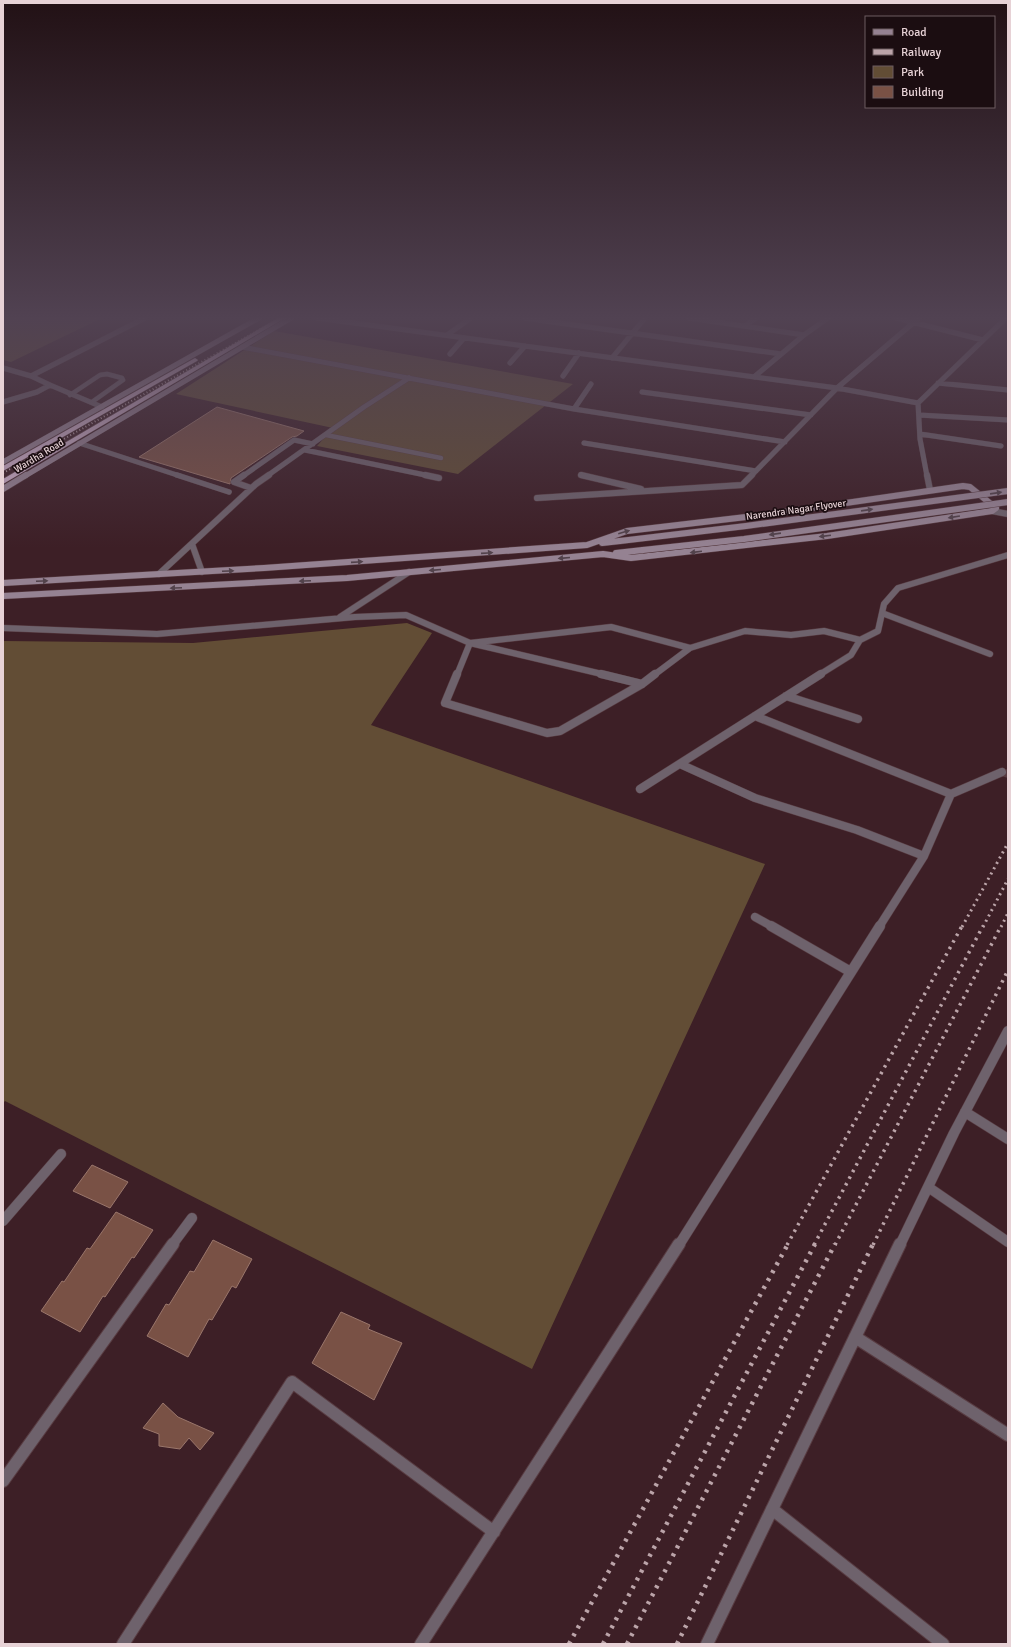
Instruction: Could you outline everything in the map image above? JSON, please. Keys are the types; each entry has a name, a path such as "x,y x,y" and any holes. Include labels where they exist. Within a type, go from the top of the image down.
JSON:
{"highway":[{"path":"3,469 134,395"},
{"path":"3,482 151,395"}],"main road":[{"name":"Wardha Road","path":"3,462 123,395"},
{"name":"Wardha Road","path":"3,489 161,395"},
{"path":"3,582 202,572 587,545 627,531 771,514 963,486 970,487 996,508 992,511 834,534 631,558 603,554 347,578 225,586 3,596"},
{"name":"Narendra Nagar Flyover","path":"587,545 754,525 1008,491"},
{"name":"Narendra Nagar Flyover","path":"603,554 744,539 1008,502"}],"street":[{"path":"3,402 27,395"},
{"path":"70,395 102,407"},
{"path":"159,574 251,488 383,395"},
{"path":"499,395 574,409 785,442"},
{"path":"574,409 584,395"},
{"path":"663,395 811,415"},
{"path":"537,498 742,485 830,395"},
{"path":"874,395 918,403"},
{"path":"926,395 918,403 920,434 930,490"},
{"path":"919,415 1008,420"},
{"path":"920,434 1001,446"},
{"path":"251,488 234,482 294,440 313,444"},
{"path":"584,444 756,471"},
{"path":"305,450 439,478"},
{"path":"582,475 649,491"},
{"path":"992,511 1008,514"},
{"path":"192,544 202,572"},
{"path":"640,789 851,655 860,640 878,631 884,604 898,588 1008,555"},
{"path":"337,618 409,572"},
{"path":"882,613 990,654"},
{"path":"3,628 157,634 337,618 406,615 470,643 642,684"},
{"path":"470,643 611,627 690,648"},
{"path":"470,643 445,703 547,733 560,731 642,684 690,648 745,632 791,635 824,631 860,640"},
{"path":"786,696 858,719"},
{"path":"755,716 951,794"},
{"path":"680,764 755,798 857,830 924,856"},
{"path":"421,1644 669,1261 924,856 951,794 1002,772"},
{"path":"755,917 851,972"},
{"path":"707,1644 928,1187 965,1112 1008,1031"},
{"path":"965,1112 1008,1139"},
{"path":"3,1221 61,1154"},
{"path":"928,1187 1008,1242"},
{"path":"3,1481 192,1218"},
{"path":"855,1337 1008,1435"},
{"path":"123,1644 292,1382 494,1532"},
{"path":"772,1509 943,1644"}],"lane":[{"path":"92,402 102,395"},
{"path":"326,435 441,458"},
{"path":"79,443 229,492"}],"green space":[{"path":"180,395 559,395 458,474 317,446 333,428"},
{"path":"407,623 432,633 371,725 765,864 532,1369 5,1101 3,1103 3,641 193,643"}],"building":[{"path":"217,407 304,431 297,436 292,437 231,478 230,484 139,457"},
{"path":"92,1165 128,1182 110,1208 73,1191"},
{"path":"116,1212 153,1230 134,1258 132,1257 105,1297 103,1296 80,1332 41,1311 62,1281 64,1282 87,1248 90,1249"},
{"path":"213,1240 252,1259 236,1288 232,1286 212,1320 209,1319 188,1357 147,1336 166,1304 169,1305 190,1271 194,1272"},
{"path":"341,1312 370,1325 368,1329 402,1343 374,1400 312,1363"},
{"path":"163,1403 178,1417 214,1433 200,1450 189,1438 180,1449 159,1446 159,1434 143,1428"}],"tunnel":[{"path":"1002,772 1008,774"}],"railway":[{"path":"3,473 143,395"},
{"path":"962,927 1008,843"},
{"path":"983,927 1008,879"},
{"path":"1001,927 1008,913"},
{"path":"787,1245 962,926"},
{"path":"814,1245 983,926"},
{"path":"835,1245 1001,926"},
{"path":"873,1245 1008,970"},
{"path":"569,1644 788,1244"},
{"path":"603,1644 815,1244"},
{"path":"627,1644 835,1244"},
{"path":"677,1644 873,1244"}]}
